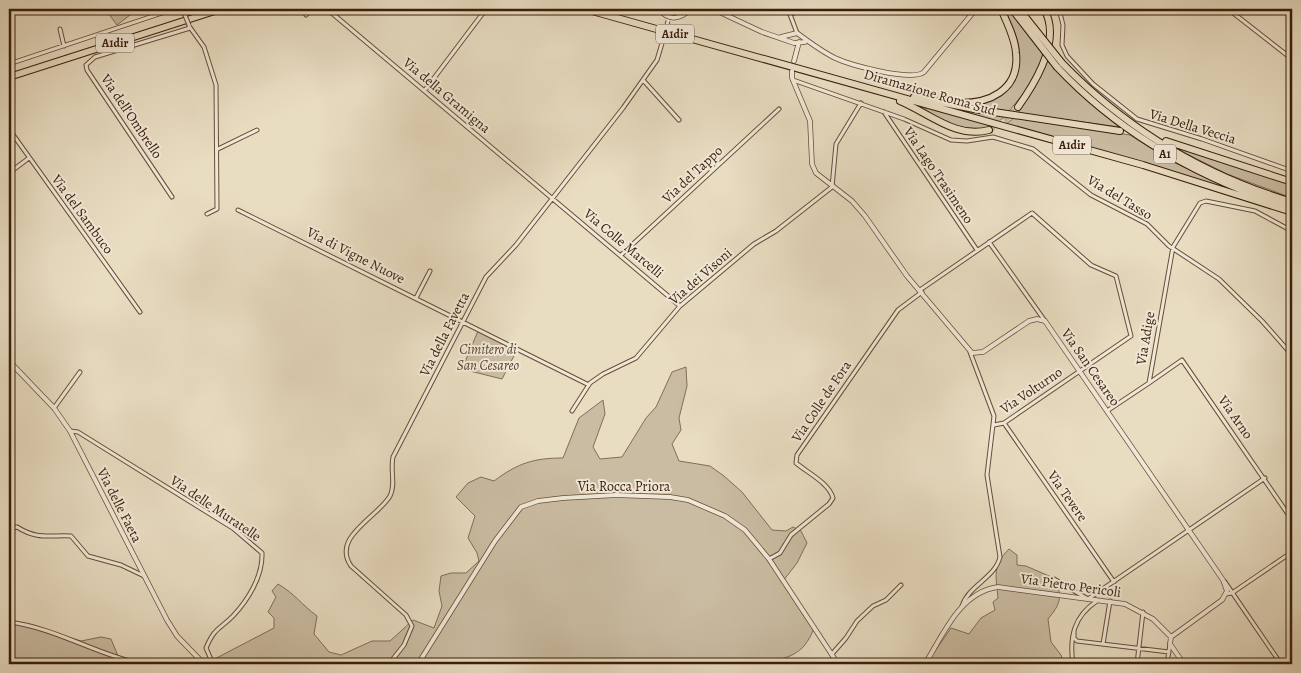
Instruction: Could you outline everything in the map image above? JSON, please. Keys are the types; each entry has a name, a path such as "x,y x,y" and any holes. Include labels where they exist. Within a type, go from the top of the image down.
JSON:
{"highway":[{"name":"A1dir","path":"9,73 210,9"},
{"name":"A1dir","path":"9,77 221,9"},
{"name":"Diramazione Roma Sud","path":"585,9 1143,165 1267,206 1292,212"},
{"name":"Diramazione Roma Sud","path":"599,9 930,101"},
{"path":"930,101 971,103 986,101 1002,92 1011,80 1016,64 1016,50 1001,9"},
{"name":"A1","path":"1012,9 1103,111 1160,151 1212,178 1292,208"},
{"name":"A1","path":"1019,9 1060,65 1121,117 1172,152 1220,175 1292,202"},
{"path":"1018,107 1032,86 1047,52 1050,27 1044,9"},
{"path":"876,90 919,109 957,130 973,132 989,130"},
{"name":"A1dir","path":"930,101 1014,116 1120,131"},
{"path":"1166,141 1292,182"}],"street":[{"path":"9,64 174,9"},
{"path":"306,15 312,9"},
{"name":"Via della Gramigna","path":"327,9 553,198"},
{"path":"425,90 486,9"},
{"path":"658,9 669,18 681,17 690,9"},
{"path":"713,9 760,31 793,42 800,39"},
{"path":"788,9 794,28 793,42 797,50"},
{"path":"790,14 806,9"},
{"path":"794,34 800,39 849,63 918,76 924,72 976,9"},
{"name":"Via Della Veccia","path":"1059,9 1063,25 1062,45 1068,58 1089,80 1138,120 1199,138 1292,171"},
{"path":"1228,9 1292,59"},
{"path":"184,11 189,26 204,47 215,81 218,209 207,214"},
{"name":"Via della Favetta","path":"389,664 404,645 412,631 412,626 406,615 351,566 347,558 347,552 357,529 390,496 393,486 393,457 486,276 516,245 643,80 658,58 669,18"},
{"name":"Via dell'Ombrello","path":"172,197 87,70 86,65 95,57 189,26"},
{"path":"60,29 64,46"},
{"path":"781,37 794,34"},
{"path":"794,61 800,39"},
{"path":"792,71 793,80 810,121 814,169 832,187 852,201 866,216 907,276 970,352 992,412 994,425 987,475 1000,558 994,570 968,593 962,606 925,664"},
{"path":"643,80 679,120"},
{"name":"Via del Tasso","path":"793,80 883,112 951,140 967,141 995,137 1031,148 1091,195 1148,225 1172,248 1222,281 1292,355"},
{"path":"832,187 836,144 861,104"},
{"name":"Via del Tappo","path":"621,255 779,109"},
{"name":"Via Lago Trasimeno","path":"883,112 977,250"},
{"name":"Via del Sambuco","path":"9,130 140,312"},
{"path":"218,149 257,130"},
{"path":"9,173 29,158"},
{"name":"Via dei Visoni","path":"572,412 589,384 603,374 636,358 680,306 754,244 776,231 832,187"},
{"name":"Via Colle Marcelli","path":"553,198 680,306"},
{"path":"1172,248 1203,201 1255,211 1292,231"},
{"name":"Via di Vigne Nuove","path":"238,210 589,384"},
{"name":"Via Volturno","path":"989,242 1032,213 1091,264 1116,276 1131,336 1004,422 994,425"},
{"path":"921,291 989,242 1046,321"},
{"name":"Via Adige","path":"1107,411 1149,383 1172,248"},
{"path":"416,298 430,271"},
{"name":"Via Colle de Fora","path":"769,559 780,552 790,537 829,504 833,498 822,483 797,464 795,461 797,455 898,310 921,291"},
{"name":"Via San Cesareo","path":"970,352 978,354 983,352 1032,320 1046,321 1190,530 1224,582 1226,594"},
{"name":"Via Arno","path":"1149,383 1182,360 1292,520"},
{"name":"Via delle Faeta","path":"9,361 54,408 70,431 177,636 204,664"},
{"path":"54,408 80,372"},
{"name":"Via Tevere","path":"1004,422 1114,582"},
{"name":"Via delle Muratelle","path":"70,431 78,432 234,530 262,553 260,569 254,585 235,614 215,629 206,648 213,664"},
{"path":"1054,580 1088,599 1264,478"},
{"name":"Via Rocca Priora","path":"418,664 509,520 521,507 589,495 670,497 688,500 725,516 745,530 769,559 838,664"},
{"path":"9,529 17,527 36,536 71,536 88,556 121,565 144,576"},
{"path":"1167,664 1171,637 1220,602 1226,594 1232,593 1292,552"},
{"path":"1224,582 1281,664"},
{"path":"832,654 846,638 857,620 875,604 886,600 901,585"},
{"name":"Via Pietro Pericoli","path":"962,606 980,592 1002,587 1110,601 1128,604 1143,612 1158,622 1171,637"},
{"path":"1073,664 1071,642 1074,631 1083,612 1098,600"},
{"path":"1103,644 1110,601"},
{"path":"1137,664 1143,612"},
{"path":"9,622 48,630 103,654 141,664"},
{"path":"1074,631 1076,640 1169,652"},
{"path":"1170,644 1184,664"},
{"path":"1286,664 1292,658"}],"green space":[{"path":"105,9 126,9 130,15 117,25"},
{"path":"659,9 689,9 678,16 669,15"},
{"path":"1005,9 1008,9 1044,56 1028,88 1009,111 971,105 1002,94 1015,69 1019,52 1018,44"},
{"path":"1047,61 1085,99 1119,127 1018,113 1035,87"},
{"path":"915,99 1004,117 998,122"},
{"path":"919,105 993,126 982,129 963,128 945,121"},
{"path":"1014,118 1130,135 1173,162 1248,197 1006,124"},
{"path":"1163,142 1292,184 1292,198 1227,174"},
{"name":"Cimitero di San Cesareo","path":"478,331 517,350 502,379 462,369"},
{"path":"686,367 687,386 679,418 681,430 672,444 679,461 710,466 742,492 772,530 786,531 793,527 801,531 807,543 797,563 783,581 814,628 805,645 794,654 761,664 205,664 274,628 274,618 268,612 276,597 272,591 278,584 317,616 314,634 329,652 341,655 372,641 390,641 413,620 434,628 442,606 439,591 441,576 451,573 466,573 479,561 477,553 468,538 475,516 456,497 468,483 481,477 494,481 511,470 527,463 543,459 563,458 579,418 603,400 605,414 593,447 600,459 622,457 646,418 656,407 672,372"},
{"path":"1009,549 1017,555 1017,565 1026,566 1056,579 1060,596 1056,609 1048,619 1051,642 1061,655 1064,664 926,664 951,628 969,634 981,618 995,610 993,602 998,598 996,572 1000,561"},
{"path":"9,623 43,629 81,641 101,637 111,639 118,656 140,664 9,664"}],"tunnel":[{"path":"989,130 1005,120 1018,107"}]}
